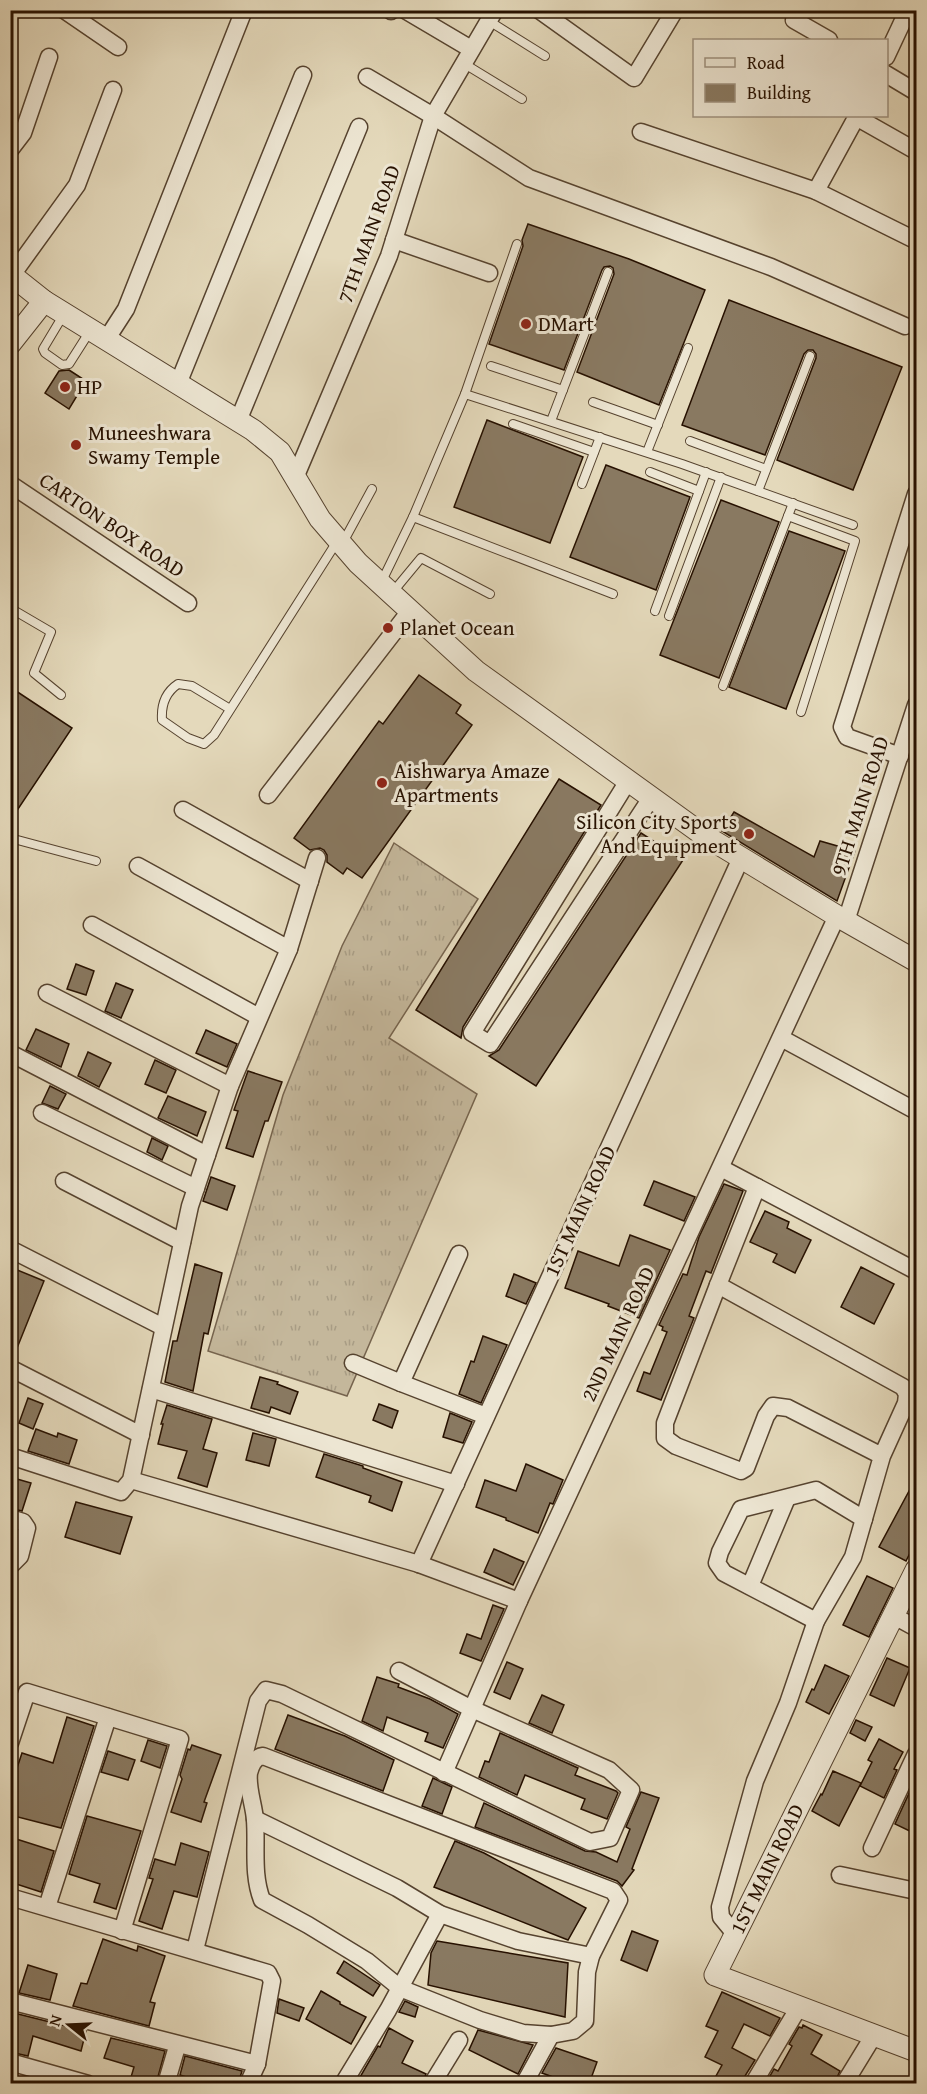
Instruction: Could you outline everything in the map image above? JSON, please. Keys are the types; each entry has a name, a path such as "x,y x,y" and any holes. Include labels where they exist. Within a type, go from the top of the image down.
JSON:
{"street":[{"path":"64,10 118,47"},
{"path":"98,335 126,309 244,10"},
{"path":"405,10 467,56"},
{"path":"539,10 634,78 671,12"},
{"path":"797,10 794,20 827,39"},
{"name":"7TH MAIN ROAD","path":"295,478 390,256 433,116 492,16"},
{"path":"888,54 910,16"},
{"path":"10,150 23,133 49,57"},
{"path":"178,384 303,75"},
{"path":"888,75 916,92"},
{"path":"367,77 433,116 529,178 771,267 905,326"},
{"path":"113,90 77,185 11,275 44,301 238,422 280,452 320,519 358,563 476,670 651,798 741,858 916,961"},
{"path":"816,191 855,117"},
{"path":"858,117 916,151"},
{"path":"238,422 359,127"},
{"path":"641,132 816,191 915,240"},
{"path":"394,240 489,273"},
{"path":"10,344 44,301"},
{"name":"CARTON BOX ROAD","path":"10,484 188,603"},
{"path":"900,756 847,736 842,727 916,494"},
{"path":"268,795 410,611"},
{"name":"9TH MAIN ROAD","path":"842,919 916,705"},
{"path":"628,781 472,1033 490,1044 651,798"},
{"path":"183,810 310,881"},
{"path":"10,1456 121,1492 131,1480 163,1327 196,1188 230,1086 289,949 317,858"},
{"name":"1ST MAIN ROAD","path":"419,1564 741,858"},
{"path":"138,866 289,949"},
{"name":"2ND MAIN ROAD","path":"444,1773 519,1601 781,1038 842,919"},
{"path":"92,925 259,1017"},
{"path":"47,993 230,1086"},
{"path":"781,1038 916,1111"},
{"path":"10,1053 207,1155"},
{"path":"42,1113 196,1188"},
{"path":"721,1168 916,1271"},
{"path":"64,1181 182,1242"},
{"path":"757,1187 665,1423 665,1438 676,1446 741,1471 746,1468 766,1416 773,1406 788,1408 882,1456"},
{"path":"10,1249 163,1327"},
{"path":"401,1383 459,1254"},
{"path":"718,1285 903,1387 907,1394 906,1403 882,1456 853,1557 816,1621 788,1703 755,1781 720,1907 721,1917 735,1934"},
{"path":"353,1363 486,1416"},
{"path":"10,1368 141,1435"},
{"path":"151,1389 456,1484"},
{"path":"131,1480 419,1564 519,1601"},
{"path":"816,1621 724,1573 717,1563 720,1552 741,1509 816,1490 864,1519"},
{"path":"750,1586 787,1498"},
{"path":"10,1518 23,1522 27,1528 20,1556 10,1566"},
{"name":"1ST MAIN ROAD","path":"916,1570 715,1975 916,2051"},
{"path":"894,1616 916,1628"},
{"path":"195,1950 258,1701 266,1690 282,1694 590,1842 610,1838 631,1790 609,1770 472,1709 399,1671"},
{"path":"10,1743 27,1692 180,1739 122,1931"},
{"path":"47,1907 108,1717"},
{"path":"872,1848 916,1754"},
{"path":"263,1756 613,1891 619,1900 591,1956 587,1972 585,2021 573,2031 551,2036 524,2033 491,2023 400,1988 368,1961 262,1900 256,1886 255,1819 249,1775 254,1760 263,1756"},
{"path":"255,1819 397,1888 440,1914 518,1941 591,1956"},
{"path":"840,1875 916,1891"},
{"path":"10,1897 268,1973 272,1981 257,2064 248,2084"},
{"path":"343,2084 384,2017 440,1914"},
{"path":"10,2001 257,2064"},
{"path":"753,2084 799,2007"},
{"path":"844,2084 874,2035"},
{"path":"524,2084 551,2036"},
{"path":"432,2084 459,2040"},
{"path":"166,2084 176,2044"},
{"path":"10,2062 88,2084"}],"lane":[{"path":"492,16 545,56"},
{"path":"467,56 522,99"},
{"path":"386,589 413,517 465,393 517,244"},
{"path":"551,421 608,272"},
{"path":"64,314 43,349 62,365 69,364 98,335"},
{"path":"647,452 688,348"},
{"path":"758,491 810,356"},
{"path":"491,366 563,390"},
{"path":"465,393 721,477 853,525"},
{"path":"593,402 658,425"},
{"path":"513,424 594,452"},
{"path":"582,484 600,437"},
{"path":"690,441 766,469"},
{"path":"650,472 699,491"},
{"path":"655,610 706,472"},
{"path":"669,616 721,477"},
{"path":"230,710 192,686 178,684 171,689 161,711 162,720 188,738 204,744 214,735 230,710 338,540 347,535 372,489"},
{"path":"723,686 793,503"},
{"path":"788,516 855,541 801,712"},
{"path":"413,517 613,594"},
{"path":"386,589 421,558 490,594"},
{"path":"10,608 51,633 34,673 61,695"},
{"path":"10,838 96,861"}],"green space":[{"path":"394,843 478,899 389,1038 477,1094 347,1396 208,1351 283,1095 342,946"}],"building":[{"path":"528,224 629,259 705,290 659,405 577,372 614,274 610,266 602,270 564,370 489,344 523,246 522,240"},
{"path":"729,300 902,367 853,490 777,460 816,358 813,350 808,350 804,354 765,455 682,425"},
{"name":"HP","path":"69,370 86,381 69,409 45,393 59,371"},
{"path":"487,420 583,457 550,543 454,507"},
{"path":"606,465 690,497 656,590 570,557"},
{"path":"721,500 779,522 719,678 660,655"},
{"path":"789,531 845,551 786,709 729,687"},
{"name":"Aishwarya Amaze Apartments","path":"419,675 461,705 456,713 472,725 362,878 347,868 343,874 327,862 324,850 320,848 310,850 294,838 379,721 383,724"},
{"path":"10,687 72,728 10,821"},
{"path":"559,779 601,805 463,1027 461,1038 416,1010"},
{"path":"734,812 814,857 820,841 855,851 837,901 722,831"},
{"path":"641,833 683,860 536,1086 489,1056 499,1050"},
{"path":"76,964 94,971 86,995 67,989"},
{"path":"116,983 133,990 121,1018 105,1011"},
{"path":"36,1029 69,1044 61,1067 26,1050"},
{"path":"206,1030 237,1044 227,1067 196,1053"},
{"path":"88,1052 111,1063 99,1087 78,1076"},
{"path":"155,1060 176,1070 166,1093 145,1084"},
{"path":"248,1071 282,1082 253,1157 226,1148 238,1111 234,1110"},
{"path":"50,1086 66,1094 58,1109 42,1103"},
{"path":"168,1096 206,1112 197,1136 158,1118"},
{"path":"152,1138 168,1146 162,1160 147,1152"},
{"path":"211,1177 235,1186 227,1210 203,1201"},
{"path":"654,1181 695,1197 684,1221 644,1205"},
{"path":"724,1184 743,1191 711,1273 706,1271 689,1316 694,1318 661,1400 637,1391 644,1372 650,1374 667,1332 659,1325 683,1274 687,1275 699,1237"},
{"path":"765,1211 789,1222 787,1228 811,1240 795,1273 773,1262 777,1254 750,1242"},
{"path":"630,1235 670,1250 639,1318 565,1288 578,1251 619,1266"},
{"path":"195,1264 222,1273 208,1334 204,1333 193,1391 165,1382 173,1341 177,1341"},
{"path":"10,1267 44,1281 13,1358 10,1358"},
{"path":"861,1267 894,1284 874,1324 841,1307"},
{"path":"514,1274 536,1283 526,1304 506,1296"},
{"path":"483,1336 507,1345 481,1403 459,1394"},
{"path":"260,1377 278,1382 277,1384 298,1392 290,1414 271,1407 269,1413 251,1408"},
{"path":"28,1398 43,1404 33,1429 19,1423"},
{"path":"379,1404 398,1411 392,1428 373,1420"},
{"path":"167,1405 212,1419 203,1449 217,1453 207,1487 178,1478 187,1451 158,1444"},
{"path":"450,1413 472,1422 463,1443 443,1437"},
{"path":"36,1429 57,1437 58,1433 77,1440 69,1464 28,1451"},
{"path":"253,1433 276,1439 269,1466 246,1460"},
{"path":"324,1454 363,1466 363,1468 402,1482 392,1511 369,1502 371,1496 316,1477"},
{"path":"526,1464 563,1480 553,1504 550,1503 538,1533 476,1507 485,1480 516,1491"},
{"path":"10,1477 31,1483 22,1511 10,1508"},
{"path":"916,1478 916,1541 906,1561 879,1547"},
{"path":"76,1502 132,1517 120,1554 65,1537"},
{"path":"494,1549 524,1562 513,1585 484,1572"},
{"path":"867,1576 893,1588 869,1637 843,1625"},
{"path":"493,1605 504,1609 481,1661 460,1653 467,1634 481,1639"},
{"path":"887,1658 910,1668 894,1706 870,1695"},
{"path":"507,1662 523,1669 510,1699 494,1692"},
{"path":"825,1665 849,1676 829,1714 806,1702"},
{"path":"377,1677 399,1684 398,1687 430,1699 458,1714 443,1748 425,1741 428,1733 387,1717 383,1731 362,1721"},
{"path":"542,1695 564,1705 552,1733 529,1723"},
{"path":"288,1715 345,1736 394,1760 383,1791 275,1749"},
{"path":"67,1717 94,1726 61,1828 10,1815 10,1789 22,1753 53,1763"},
{"path":"856,1720 872,1727 865,1741 850,1733"},
{"path":"500,1733 578,1768 575,1775 616,1791 618,1793 607,1819 581,1809 585,1799 525,1775 517,1795 479,1777 485,1761 489,1762"},
{"path":"879,1739 903,1752 894,1769 897,1770 884,1798 860,1786 872,1762 868,1760"},
{"path":"148,1740 167,1746 160,1768 141,1761"},
{"path":"192,1745 221,1755 204,1802 207,1803 201,1822 171,1812 182,1779 180,1775 188,1749 190,1750"},
{"path":"108,1751 135,1760 128,1780 101,1772"},
{"path":"833,1771 861,1783 839,1826 812,1811"},
{"path":"433,1778 452,1787 442,1814 422,1806"},
{"path":"916,1778 916,1834 895,1824"},
{"path":"641,1792 659,1798 632,1869 634,1870 622,1886 617,1881 475,1827 484,1803 585,1851 596,1852 617,1862 630,1829 626,1827"},
{"path":"87,1816 141,1831 116,1909 94,1902 100,1884 69,1874"},
{"path":"10,1837 54,1851 41,1892 10,1882"},
{"path":"455,1841 484,1853 586,1908 568,1940 434,1887"},
{"path":"181,1843 209,1852 197,1897 174,1891 162,1929 139,1921 153,1879 149,1878 155,1859 175,1865"},
{"path":"632,1931 658,1941 647,1971 621,1960"},
{"path":"103,1939 137,1951 138,1946 165,1956 150,2002 155,2003 149,2026 73,2006 81,1983 87,1984"},
{"path":"437,1941 568,1963 565,2017 428,1985 431,1953"},
{"path":"344,1961 380,1985 373,1996 337,1973"},
{"path":"28,1965 57,1974 50,2000 19,1993"},
{"path":"321,1991 366,2017 351,2044 306,2019"},
{"path":"722,1992 780,2018 770,2036 744,2024 732,2048 755,2060 740,2084 729,2084 716,2076 722,2065 705,2057 718,2031 706,2026"},
{"path":"279,1999 304,2008 299,2021 277,2013"},
{"path":"405,2001 418,2007 415,2017 399,2012"},
{"path":"10,2012 86,2031 81,2051 33,2036 28,2056 10,2052"},
{"path":"803,2025 822,2035 811,2054 840,2071 834,2084 766,2083 774,2069 778,2071 792,2046 789,2044 799,2027 802,2028"},
{"path":"389,2028 413,2041 402,2063 426,2074 422,2084 356,2084 378,2046 380,2047"},
{"path":"478,2030 533,2045 518,2074 469,2050"},
{"path":"111,2038 165,2051 156,2084 129,2084 134,2067 104,2058"},
{"path":"556,2048 597,2062 589,2084 572,2084 542,2073"},
{"path":"185,2056 242,2071 238,2084 208,2084 180,2075"}],"place":[{"name":"DMart","path":"526,324"},
{"name":"HP","path":"65,387"},
{"name":"Muneeshwara Swamy Temple","path":"76,445"},
{"name":"Planet Ocean","path":"388,628"},
{"name":"Aishwarya Amaze Apartments","path":"382,783"},
{"name":"Silicon City Sports And Equipment","path":"749,834"}]}
